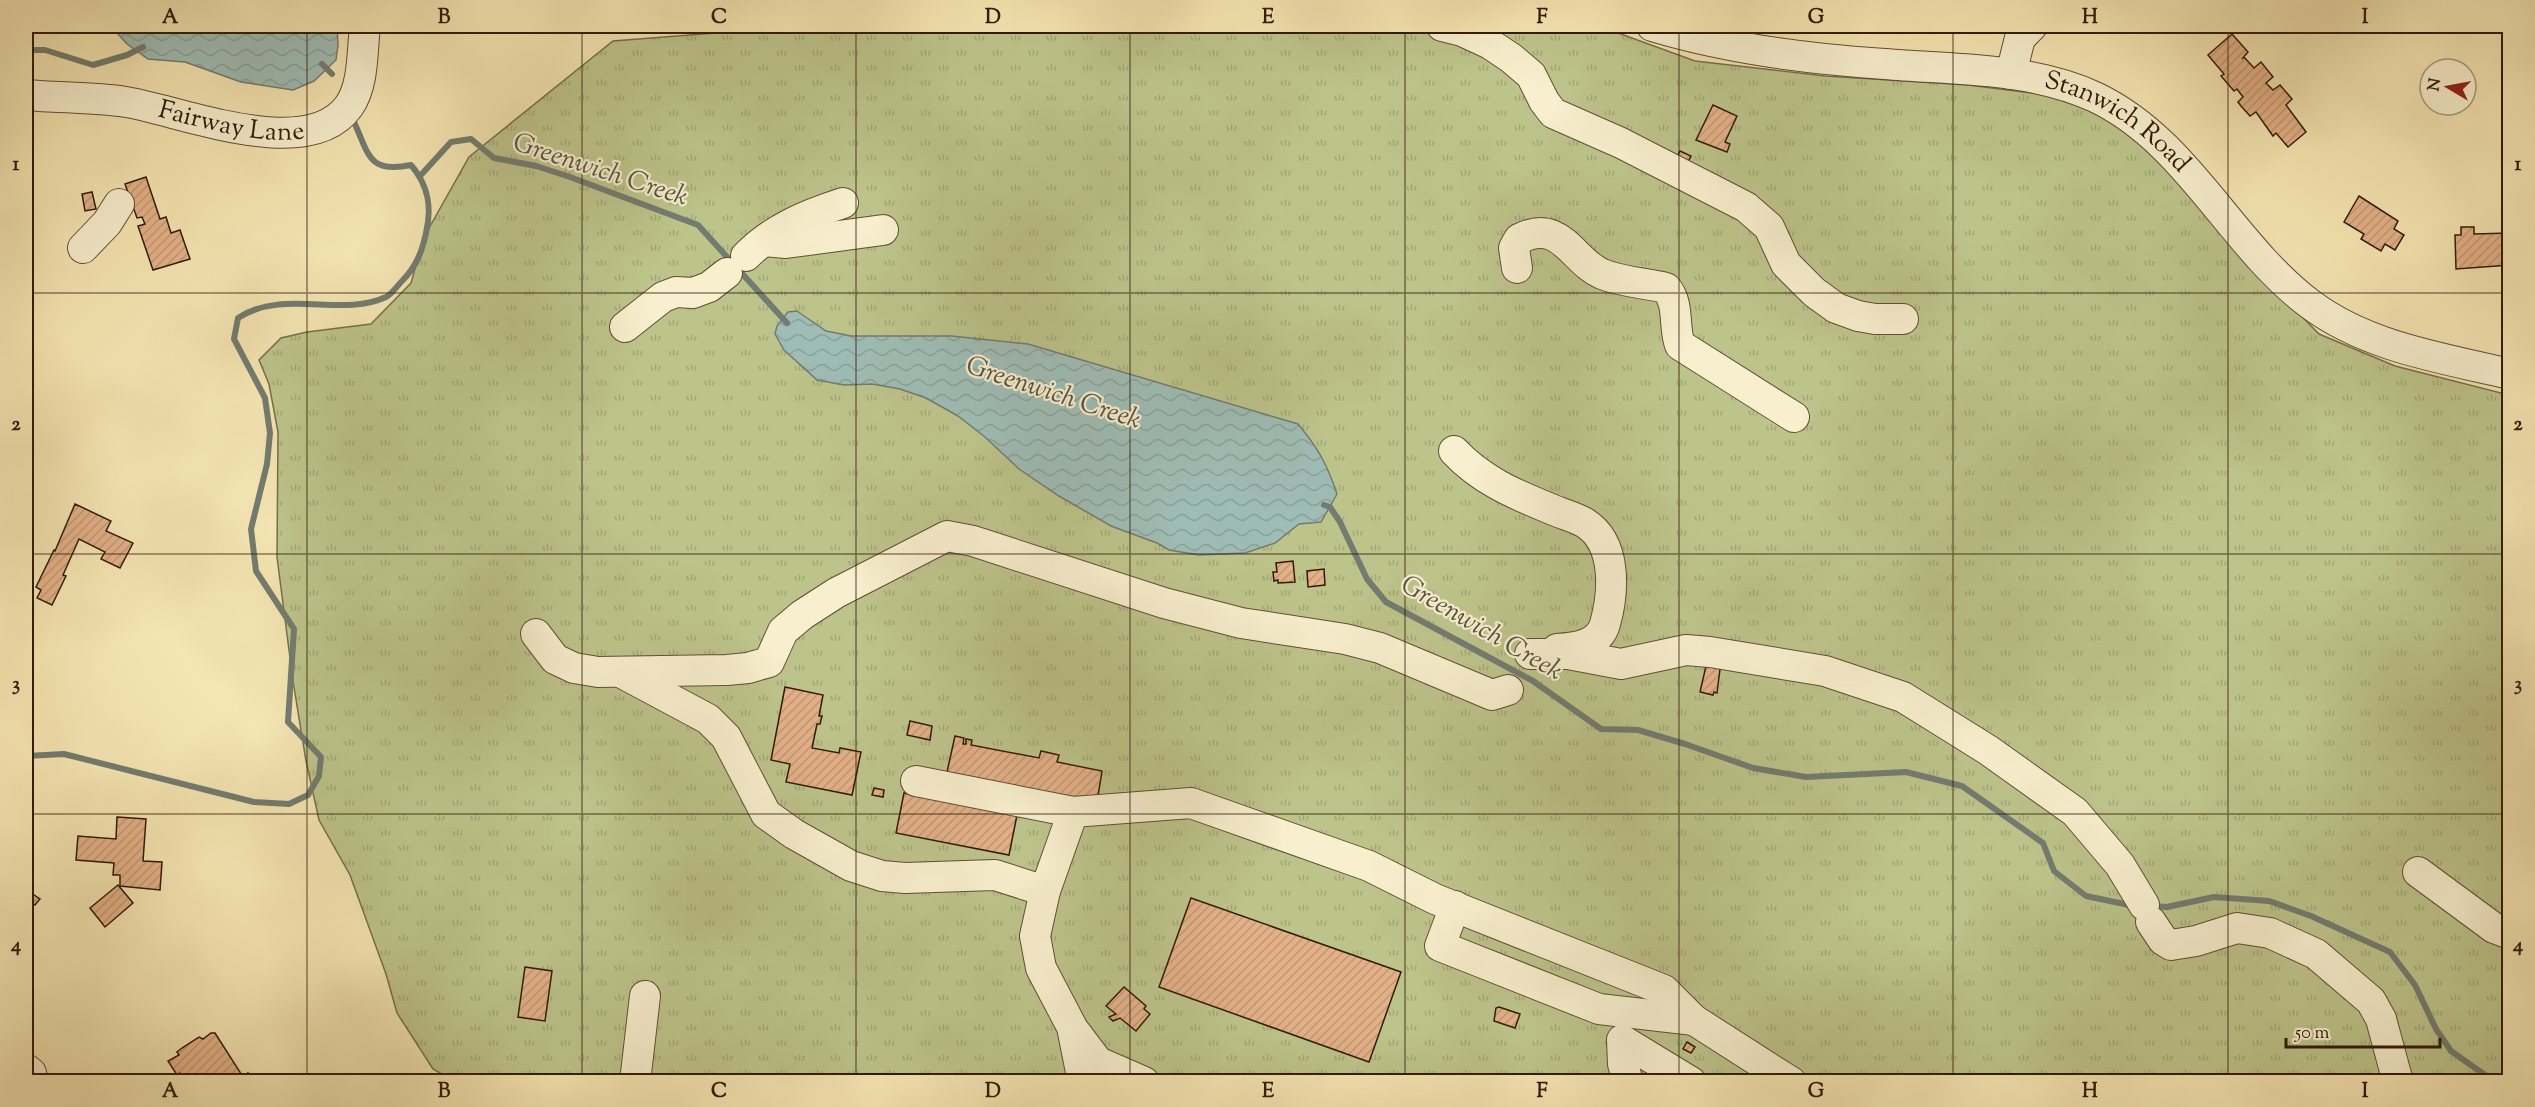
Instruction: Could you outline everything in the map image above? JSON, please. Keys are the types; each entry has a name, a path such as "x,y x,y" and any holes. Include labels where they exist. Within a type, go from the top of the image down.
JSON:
{"street":[{"name":"Fairway Lane","path":"26,94 126,102 271,134 301,131 329,122 349,107 358,84 365,26"},
{"path":"1442,26 1462,31 1490,44 1511,58 1531,75 1553,113 1621,143 1753,211 1769,227 1786,264 1815,292 1836,308 1875,319 1903,319"},
{"name":"Stanwich Road","path":"1652,26 1703,33 1793,56 2011,74 2056,83 2079,91 2112,107 2137,123 2181,164 2280,278 2312,305 2337,322 2365,335 2409,350 2510,374"},
{"path":"2011,74 2020,38 2032,26"},
{"path":"624,327 663,297 676,292 693,293 709,287 781,228 804,216 843,202"},
{"path":"82,248 107,223 119,204"},
{"path":"746,257 786,243 883,230"},
{"path":"1517,268 1514,248 1519,239 1537,232 1564,242 1601,273 1666,288 1674,303 1677,337 1680,345 1794,417"},
{"path":"1454,451 1482,477 1501,488 1584,523 1604,544 1612,586 1611,605 1604,628 1593,642 1572,649 1530,654 1568,654 1621,664 1686,650 1710,652 1825,671 1903,697 1996,755 2075,812 2120,865 2163,940 2171,945 2196,941 2237,928 2270,933 2316,954 2371,1001 2381,1019 2398,1082"},
{"path":"536,634 555,659 574,668 619,672 748,668 769,662 783,631 802,615 836,593 947,536 973,541 1208,615 1241,623 1345,639 1380,648 1492,695 1508,690"},
{"path":"619,672 708,719 726,737 766,814 794,834 851,866 882,876 905,878 995,875 1045,891"},
{"path":"916,781 1072,812 1191,803 1369,866 1455,906 1664,990 1694,1020 1791,1082"},
{"path":"1072,812 1045,891 1035,936 1041,968 1073,1029 1098,1062 1144,1082"},
{"path":"2418,872 2494,928 2510,934"},
{"path":"1455,906 1440,946 1599,1009 1694,1020"},
{"path":"635,1082 645,996"},
{"path":"1073,1029 1083,1082"},
{"path":"26,1070 31,1073 33,1082"}],"green space":[{"path":"807,26 1599,26 1695,61 1825,76 1968,85 2065,97 2121,123 2167,166 2247,260 2319,334 2395,366 2509,395 2509,1081 454,1081 433,1069 397,1013 386,974 350,875 319,820 306,761 293,681 277,557 278,432 269,384 259,360 281,338 307,332 371,324 411,283 424,237 469,157 613,41"}],"water":[{"path":"115,26 337,26 338,45 336,60 314,81 293,90 241,82 185,62 148,59 127,44 117,33"},
{"path":"797,311 826,331 851,336 952,336 1028,344 1298,424 1321,457 1337,494 1321,522 1299,524 1275,543 1245,553 1199,555 1169,550 1157,543 1111,526 1059,496 1019,469 985,437 958,416 926,398 900,389 872,384 844,385 817,380 784,350 775,334 777,326 788,312"}],"building":[{"path":"2232,34 2248,52 2242,59 2244,57 2254,68 2261,62 2273,77 2266,83 2273,90 2280,85 2292,99 2286,105 2306,132 2288,147 2276,133 2273,136 2256,112 2250,116 2241,106 2238,102 2243,97 2237,89 2234,91 2221,76 2224,74 2208,55"},
{"path":"1713,105 1737,116 1725,142 1730,144 1727,152 1696,140"},
{"path":"1680,151 1691,156 1688,162 1677,157"},
{"path":"146,177 160,219 166,217 171,233 180,230 190,259 153,270 138,226 145,224 142,217 137,218 125,184"},
{"path":"92,192 96,209 85,211 82,194"},
{"path":"2359,196 2398,221 2394,229 2404,235 2395,250 2385,244 2381,251 2361,239 2364,234 2344,222"},
{"path":"2461,227 2474,227 2474,234 2510,233 2510,265 2456,269 2455,235 2461,235"},
{"path":"75,504 111,521 106,531 133,543 120,568 101,559 105,552 79,539 63,575 66,576 52,605 37,598 41,590 36,587 55,551"},
{"path":"1293,561 1295,582 1278,583 1278,580 1274,581 1273,572 1277,572 1276,563"},
{"path":"1324,569 1325,585 1308,587 1307,571"},
{"path":"1712,665 1720,669 1717,693 1714,692 1713,695 1700,692 1706,666 1712,667"},
{"path":"785,687 823,695 819,716 822,716 820,724 817,724 812,748 839,753 840,748 861,752 852,795 786,782 790,764 771,760"},
{"path":"910,721 932,726 930,740 907,735"},
{"path":"955,736 964,738 963,744 966,744 966,739 972,740 971,745 1039,758 1041,751 1059,755 1057,762 1102,771 1097,802 947,772"},
{"path":"874,788 884,790 883,797 872,795"},
{"path":"904,793 1017,815 1009,855 896,833"},
{"path":"117,817 146,819 143,861 162,862 160,890 120,886 120,875 113,875 114,863 76,860 78,836 116,839"},
{"path":"118,885 133,903 105,927 90,908"},
{"path":"31,893 40,899 35,905 26,899"},
{"path":"1191,898 1401,972 1369,1062 1159,987"},
{"path":"525,967 552,971 545,1021 518,1017"},
{"path":"1124,987 1146,1006 1144,1009 1150,1014 1136,1031 1120,1018 1113,1021 1109,1017 1116,1014 1106,1006"},
{"path":"1496,1008 1520,1014 1515,1028 1494,1021"},
{"path":"215,1033 243,1077 248,1073 253,1082 185,1082 180,1073 177,1075 168,1061 179,1055 177,1052 182,1048 199,1037 203,1039"},
{"path":"1687,1042 1695,1047 1691,1053 1683,1049"}],"waterway":[{"name":"Greenwich Creek","path":"26,50 45,50 93,65 127,55 143,47"},
{"name":"Greenwich Creek","path":"322,64 332,74"},
{"path":"26,756 64,754 254,802 289,804 308,795 319,776 321,757 288,722 294,629 256,571 251,529 267,464 270,433 265,398 234,339 238,318 256,309 274,305 369,303 390,294 415,265 424,240 429,215 428,198 422,181 411,165 386,167 372,159 354,122"},
{"name":"Greenwich Creek","path":"420,176 451,142 471,139 494,158 536,166 570,177 698,225 787,323"},
{"name":"Greenwich Creek","path":"1324,505 1330,507 1340,522 1367,579 1386,602 1533,681 1601,729 1638,730 1753,768 1806,777 1906,772 1962,786 2043,843 2054,871 2086,896 2134,906"},
{"name":"Greenwich Creek","path":"2153,906 2167,907 2214,897 2269,901 2311,916 2390,952 2415,985 2436,1029 2451,1051 2495,1082"}]}
